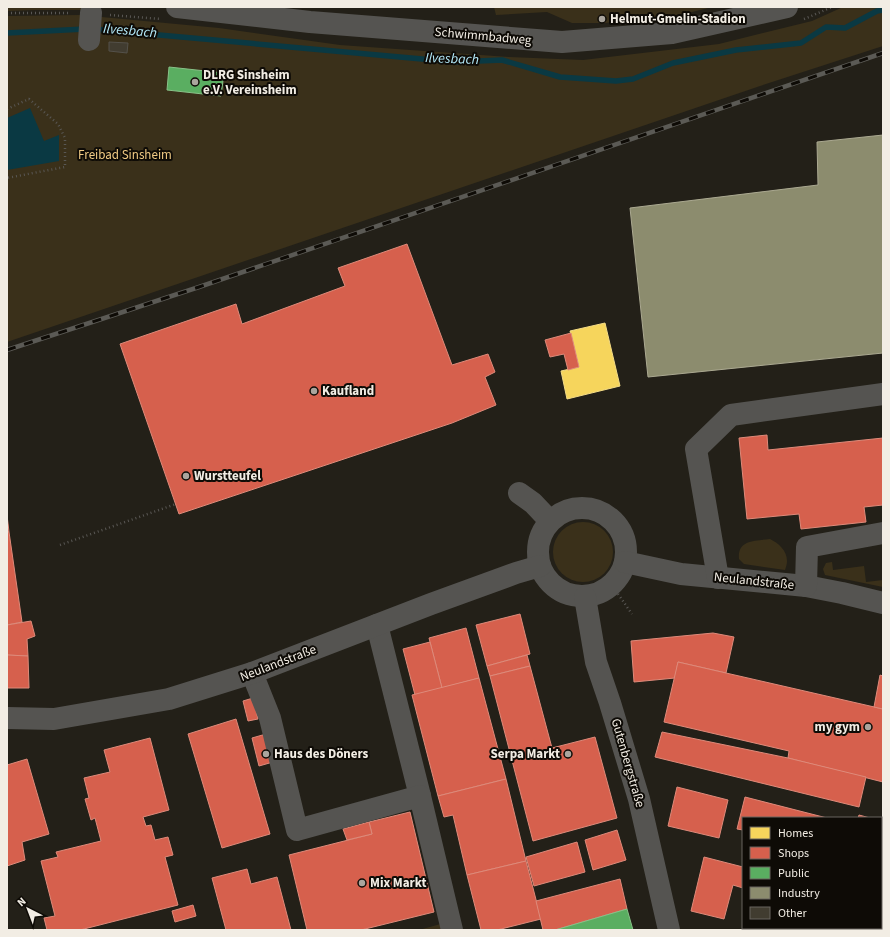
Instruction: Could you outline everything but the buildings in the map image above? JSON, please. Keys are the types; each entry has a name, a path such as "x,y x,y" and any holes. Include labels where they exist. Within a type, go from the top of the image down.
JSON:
{"street":[{"name":"Schwimmbadweg","path":"176,7 310,22 562,42 672,33 787,7"},
{"path":"89,40 90,13"},
{"path":"718,578 696,449 731,415 883,394"},
{"path":"519,493 534,503 550,521"},
{"path":"585,508 598,510 609,517 618,526 624,537 626,550 625,562 620,575 611,586 599,593 585,597 573,596 552,586 545,577 537,554 538,542 550,521 560,513 572,509 585,508"},
{"path":"806,586 807,547 883,533"},
{"name":"Neulandstraße","path":"625,562 681,574 806,586 842,593 883,604"},
{"name":"Neulandstraße","path":"7,718 54,720 169,699 252,673 377,624 516,573 540,566"},
{"name":"Gutenbergstraße","path":"585,597 596,662 639,799 669,930"},
{"path":"377,624 452,930"},
{"path":"252,673 270,718 297,830 420,796"}],"path":[{"path":"7,13 90,13"},
{"path":"7,109 29,99 58,124 65,138 65,167 7,178"},
{"path":"60,545 176,504"},
{"path":"618,594 632,614"}],"green space":[{"path":"7,7 82,7 82,10 7,11"},
{"name":"Helmut-Gmelin-Stadion","path":"494,7 712,7 684,14 605,23 572,23 547,12 496,15"},
{"name":"Freibad Sinsheim","path":"843,7 883,7 883,46 760,86 7,342 7,16 80,15 219,28 340,45 509,57 583,60 719,44 812,21"},
{"path":"583,522 600,527 608,535 613,552 608,569 600,577 583,582 566,577 558,569 553,552 558,535 566,527"},
{"path":"770,539 784,550 787,557 785,570 744,564 739,559 739,552 744,544 748,542"},
{"path":"832,562 833,570 864,566 866,582 883,580 883,587 825,575 823,569 826,563"},
{"path":"444,923 445,930 419,930"}],"water":[{"path":"30,108 44,141 59,135 59,161 7,170 7,118"}],"waterway":[{"name":"Ilvesbach","path":"93,29 455,62 502,60 560,77 616,81 633,79 673,63 736,50 801,43 826,27 845,28 877,11 883,10"},
{"name":"Ilvesbach","path":"7,33 85,29"}],"railway":[{"path":"7,350 199,287 883,53"}],"place":[{"name":"Helmut-Gmelin-Stadion","path":"602,19"},
{"name":"DLRG Sinsheim e.V. Vereinsheim","path":"195,82"},
{"name":"Kaufland","path":"314,391"},
{"name":"Wurstteufel","path":"186,476"},
{"name":"my gym","path":"868,727"},
{"name":"Haus des Döners","path":"266,754"},
{"name":"Serpa Markt","path":"568,754"},
{"name":"Mix Markt","path":"362,883"}]}
